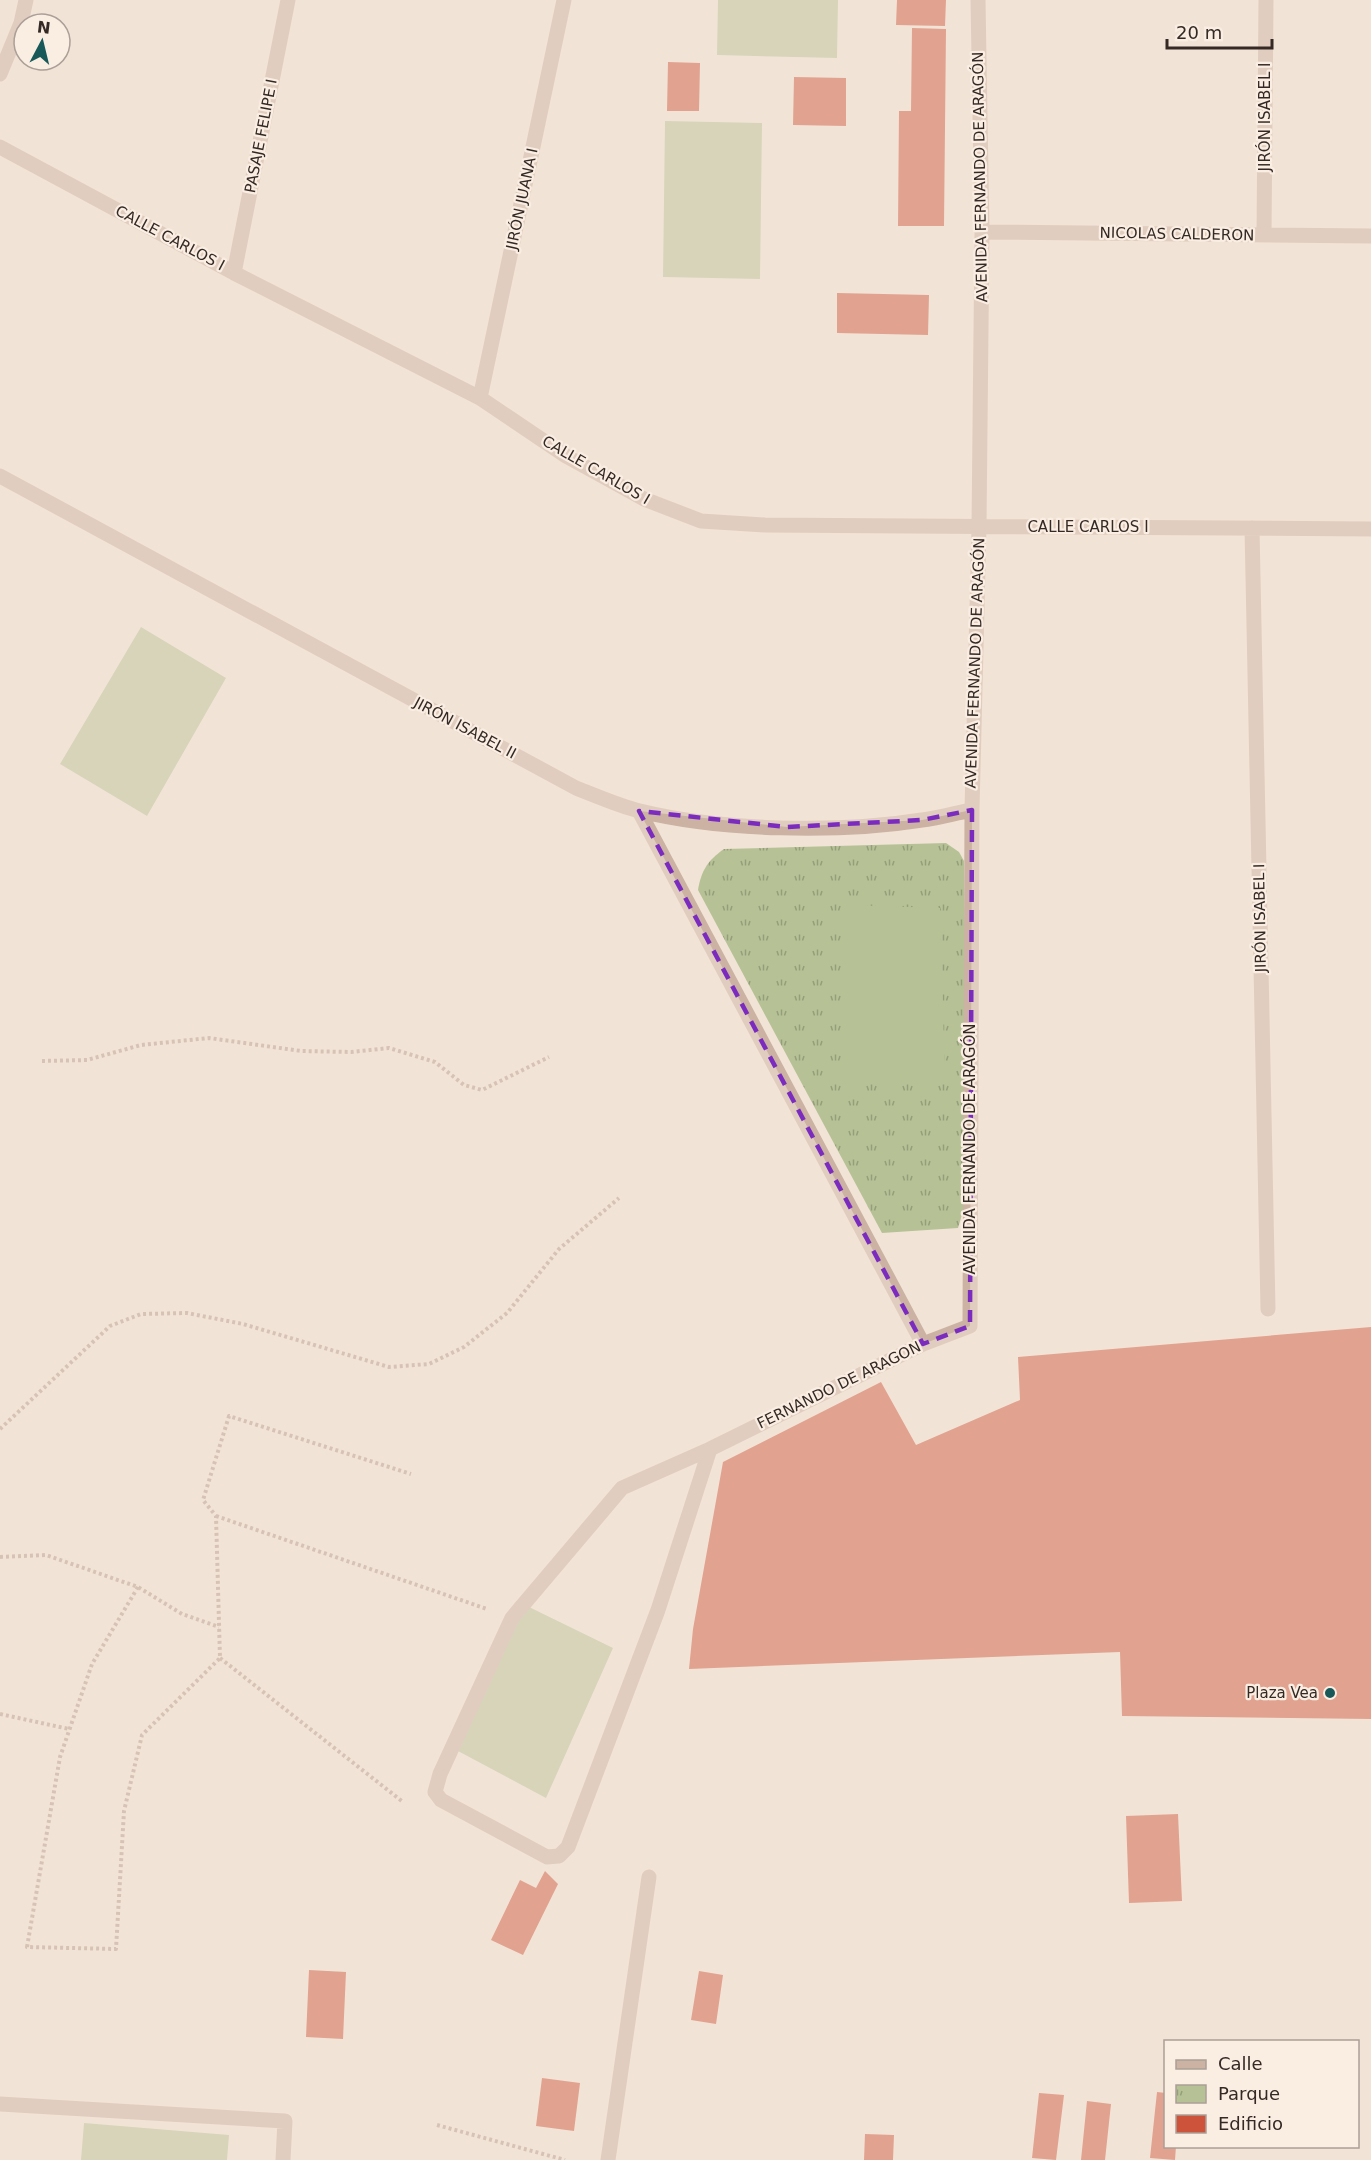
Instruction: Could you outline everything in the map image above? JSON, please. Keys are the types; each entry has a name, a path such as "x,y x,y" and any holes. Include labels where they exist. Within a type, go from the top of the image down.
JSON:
{"street":[{"path":"0,74 21,23 26,0"},
{"name":"PASAJE FELIPE I","path":"234,273 288,0"},
{"name":"JIRÓN JUANA I","path":"480,398 564,0"},
{"name":"AVENIDA FERNANDO DE ARAGÓN","path":"970,1326 972,810 979,527 982,232 978,0"},
{"name":"JIRÓN ISABEL I","path":"1264,235 1266,0"},
{"name":"CALLE CARLOS I","path":"0,147 234,273 480,398 566,456 644,500 701,521 765,525 1371,529"},
{"name":"NICOLAS CALDERON","path":"982,232 1371,236"},
{"name":"JIRÓN ISABEL II","path":"0,476 576,788 639,811 705,822 787,827 857,826 911,821 972,810"},
{"name":"JIRÓN ISABEL I","path":"1252,528 1268,1309"},
{"path":"639,811 923,1344"},
{"name":"FERNANDO DE ARAGON","path":"710,1449 658,1610 568,1847 559,1856 547,1857 441,1800 435,1792 440,1774 512,1618 622,1488 710,1449 923,1344 970,1326"},
{"path":"608,2160 649,1877"},
{"path":"0,2104 285,2121 283,2160"}],"path":[{"path":"42,1061 87,1060 141,1045 209,1038 300,1051 351,1052 389,1048 435,1062 464,1085 482,1090 549,1057"},
{"path":"0,1429 110,1326 141,1314 187,1313 243,1324 389,1367 429,1364 464,1347 507,1313 559,1249 619,1198"},
{"path":"411,1474 229,1416 202,1500 216,1516 512,1618"},
{"path":"138,1587 92,1664 60,1757 27,1947 116,1949 124,1811 142,1735 220,1658 216,1516"},
{"path":"0,1557 46,1555 138,1587 182,1614 219,1627"},
{"path":"220,1658 403,1802"},
{"path":"0,1714 69,1729"},
{"path":"437,2125 565,2160"}],"highlighted area":[{"path":"972,810 970,1326 923,1344 639,811 787,827 922,820"}],"green space":[{"path":"718,0 838,0 837,58 717,55"},
{"path":"665,121 762,123 760,279 663,277"},
{"path":"141,627 226,678 147,816 60,764"},
{"path":"946,843 959,852 964,861 966,1201 958,1228 882,1233 698,890 706,867 724,849"},
{"path":"847,905 940,908 945,1082 847,1081"},
{"path":"525,1605 613,1648 546,1798 458,1751"},
{"path":"84,2123 229,2135 227,2160 81,2160"}],"building":[{"path":"897,0 946,0 945,26 896,25"},
{"path":"912,28 946,29 944,226 898,226 899,111 911,111"},
{"path":"668,62 700,63 699,111 667,111"},
{"path":"794,77 846,78 846,126 793,125"},
{"path":"837,293 929,295 928,335 837,333"},
{"path":"1371,1327 1371,1719 1122,1716 1120,1652 689,1669 693,1629 723,1462 881,1382 916,1445 1020,1400 1018,1357"},
{"path":"1178,1814 1182,1901 1129,1903 1126,1816"},
{"path":"545,1871 558,1884 523,1955 491,1940 520,1880 536,1888"},
{"path":"309,1970 346,1972 343,2039 306,2037"},
{"path":"699,1971 723,1975 716,2024 691,2020"},
{"path":"542,2078 580,2083 574,2131 536,2126"},
{"path":"1157,2092 1164,2093 1164,2148 1176,2148 1175,2160 1150,2158"},
{"path":"1039,2093 1064,2095 1056,2160 1032,2158"},
{"path":"1087,2101 1111,2104 1105,2160 1081,2160"},
{"path":"865,2134 894,2135 893,2160 864,2160"}],"place":[{"name":"Plaza Vea","path":"1330,1693"}]}
